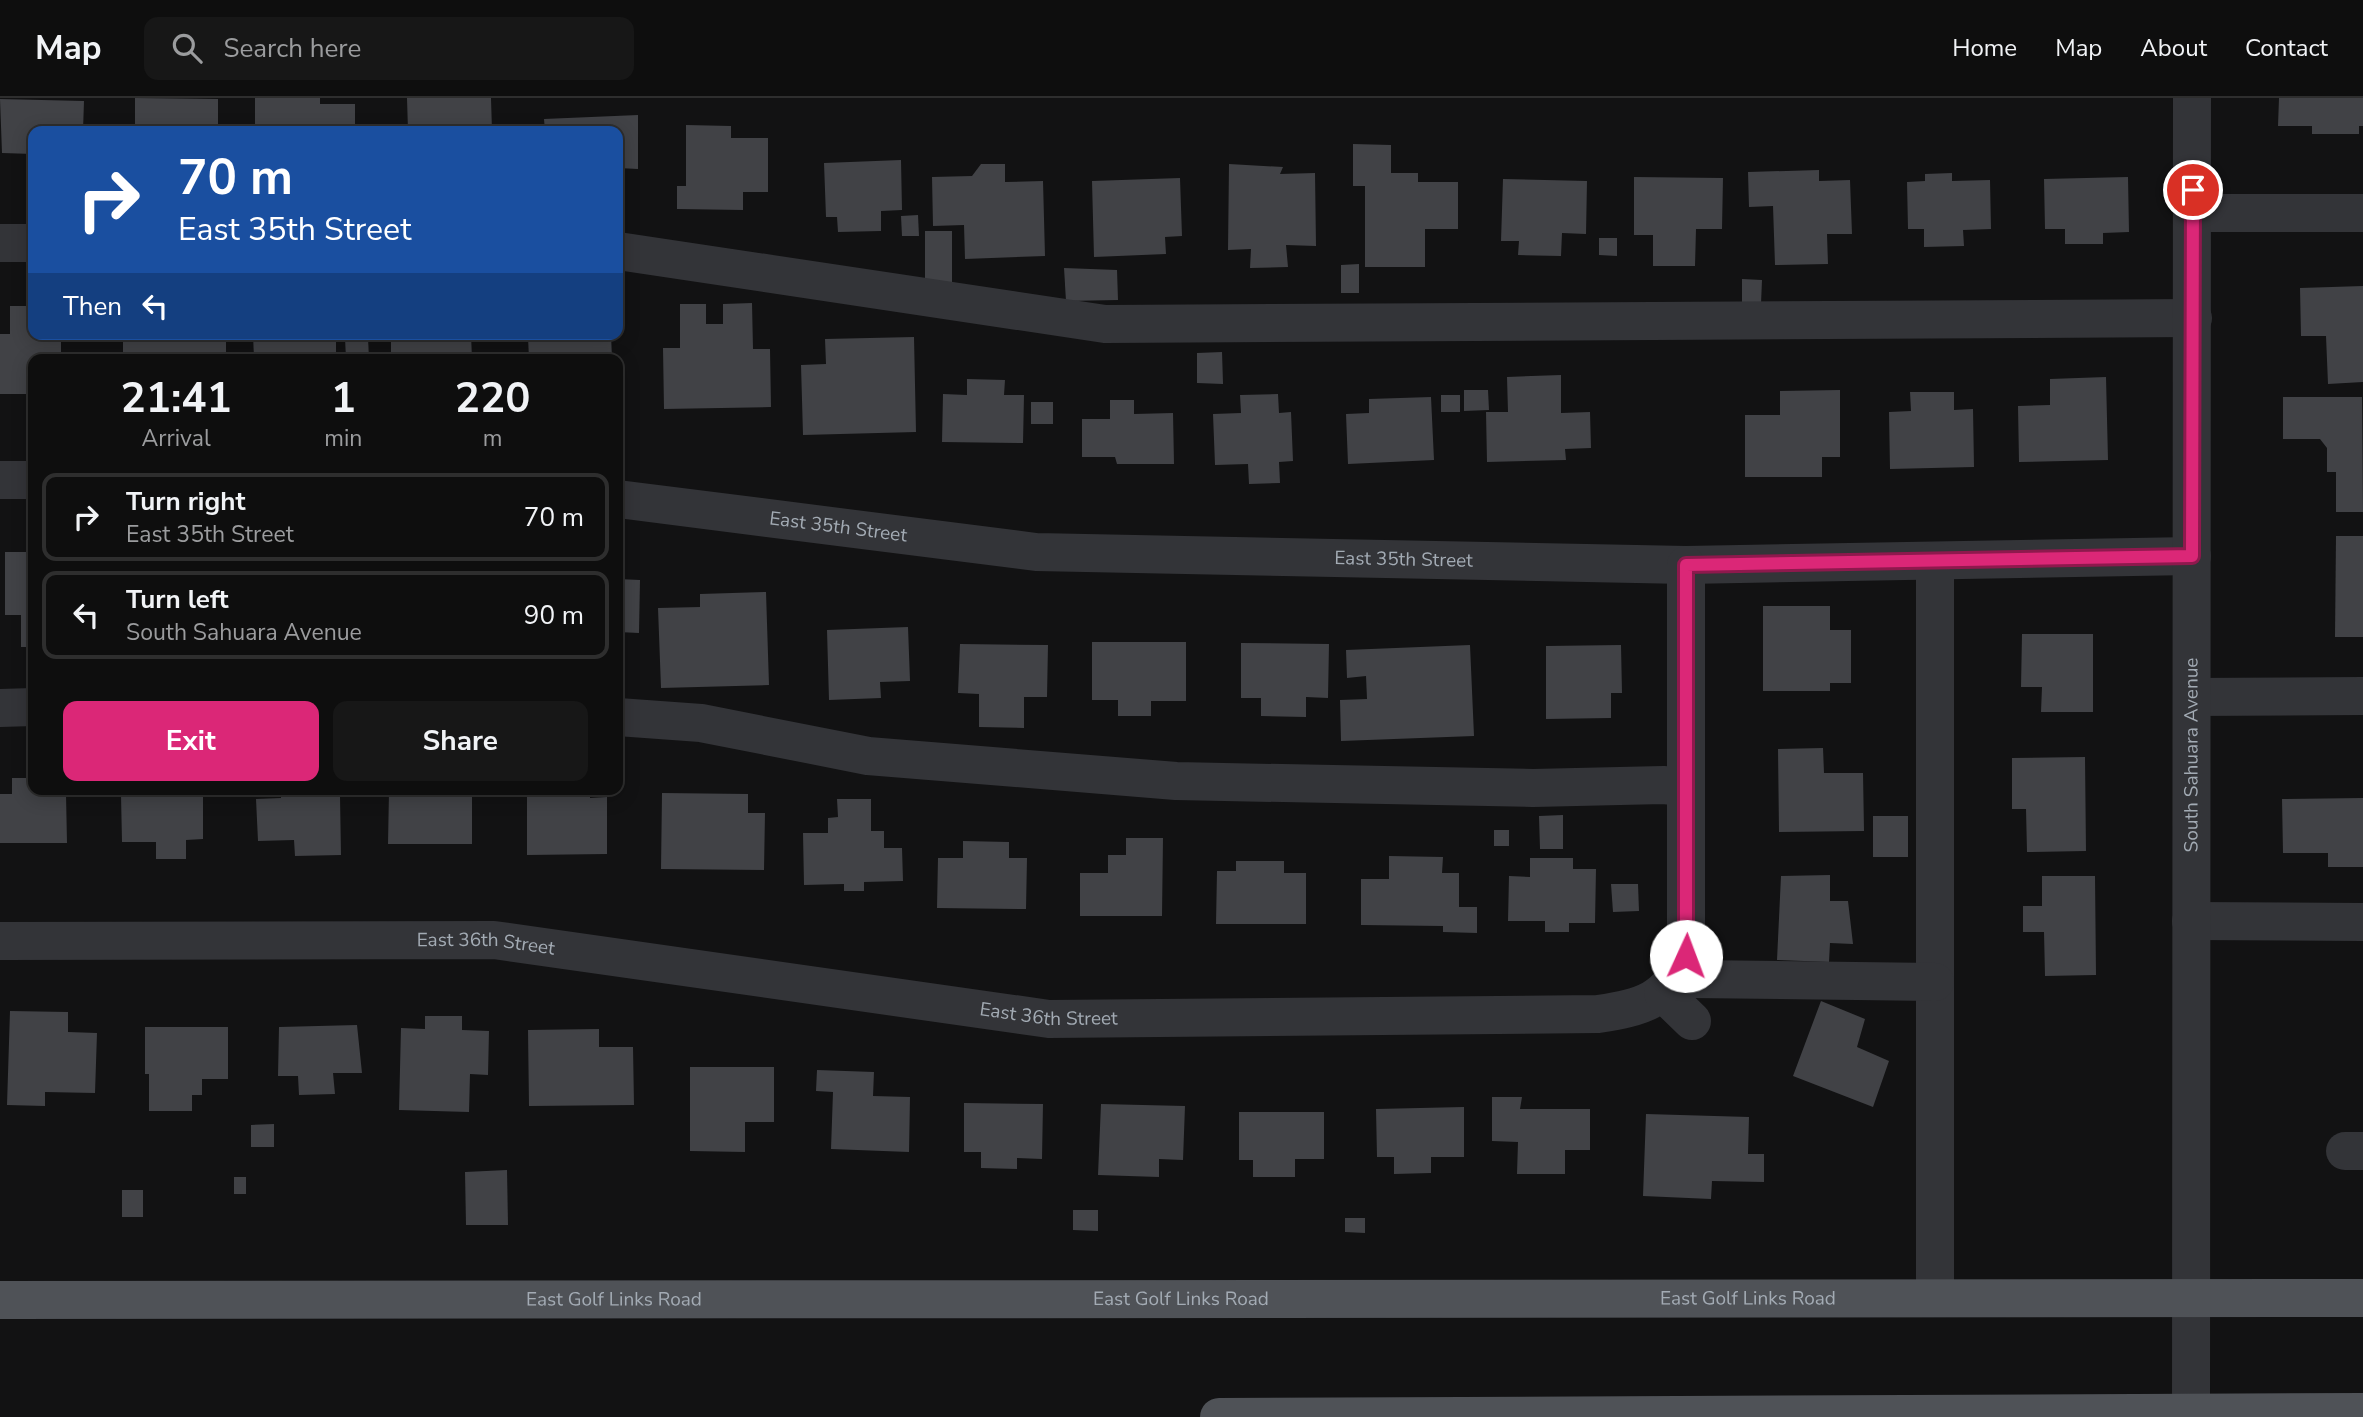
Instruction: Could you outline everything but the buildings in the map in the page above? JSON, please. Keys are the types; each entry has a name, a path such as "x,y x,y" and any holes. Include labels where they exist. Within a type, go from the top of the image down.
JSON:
{"main road":[{"name":"East Golf Links Road","path":"0,1300 2363,1298"},
{"path":"1219,1417 2363,1412"}],"street":[{"name":"South Sahuara Avenue","path":"2191,1411 2192,98"},
{"path":"2193,213 2363,213"},
{"path":"0,243 28,243"},
{"path":"623,252 1105,324 2193,318"},
{"path":"0,480 28,480"},
{"name":"East 35th Street","path":"623,500 1036,552 1686,565 2192,556"},
{"path":"1935,561 1936,1297"},
{"path":"1671,984 1686,956 1688,904 1685,787 1686,565"},
{"path":"2192,697 2363,696"},
{"path":"0,708 28,707"},
{"path":"623,718 701,723 868,756 1176,781 1533,788 1662,785 1685,787"},
{"path":"2191,921 2363,922"},
{"name":"East 36th Street","path":"0,941 494,940 1049,1019 1598,1014 1633,1009 1671,984"},
{"path":"1671,984 1692,979 1936,982"},
{"path":"1671,984 1692,1021"}],"route":[{"path":"1686,956 1686,565 2192,556 2193,190"}]}
